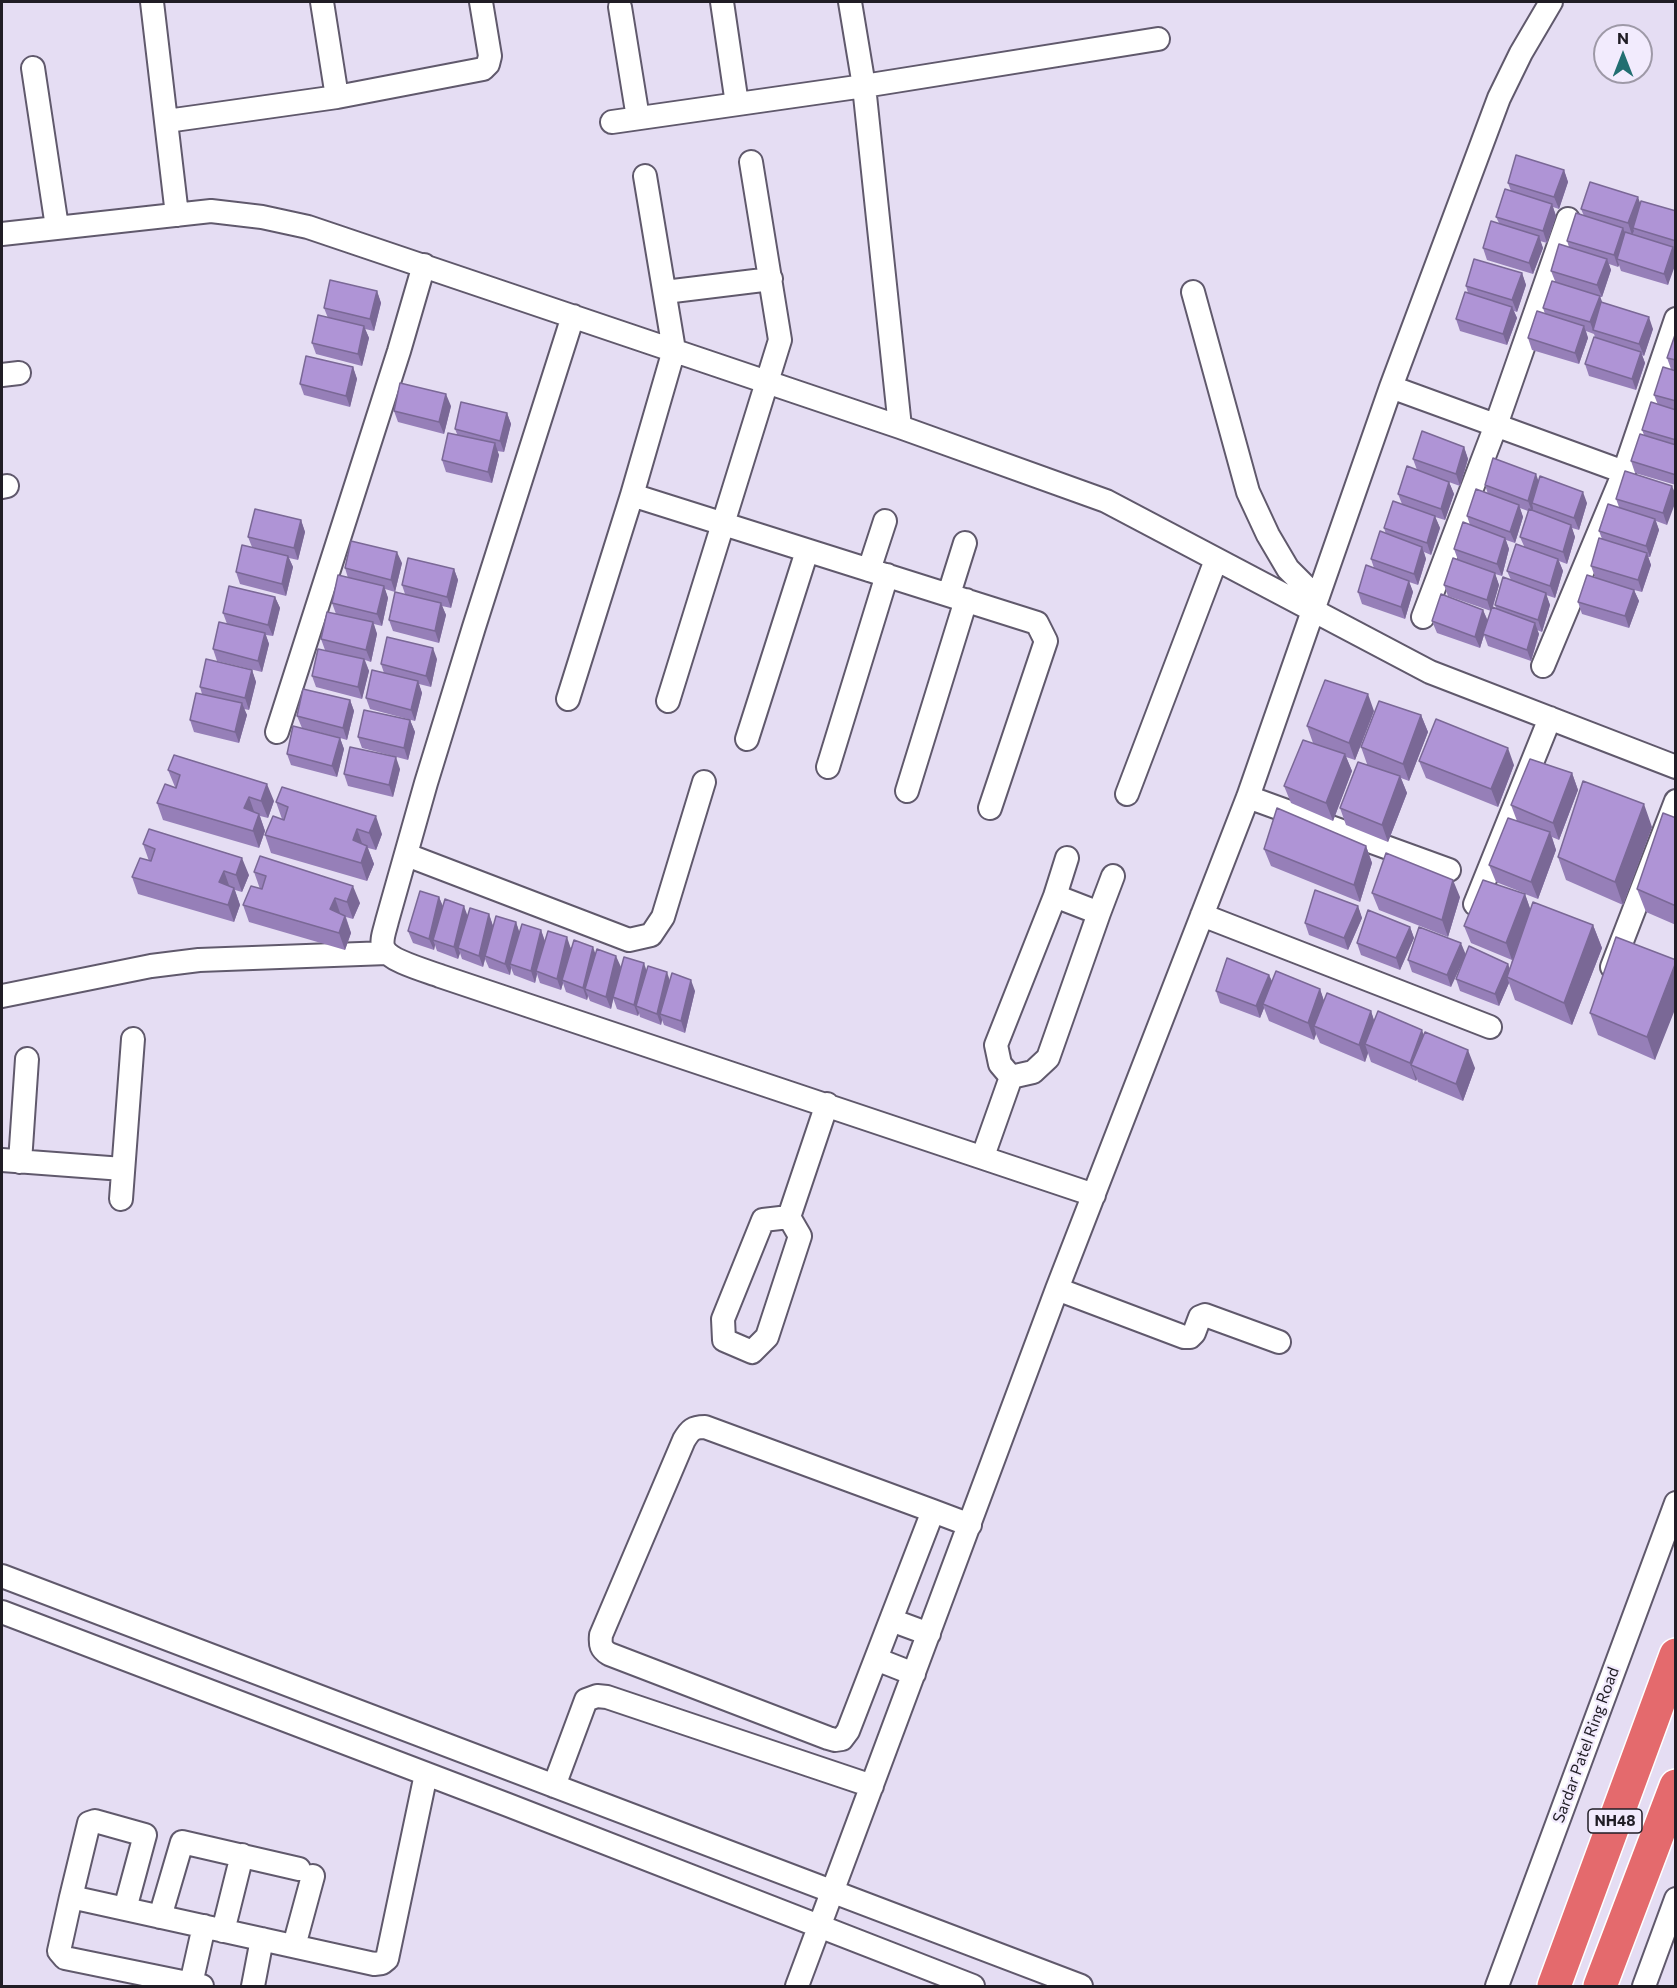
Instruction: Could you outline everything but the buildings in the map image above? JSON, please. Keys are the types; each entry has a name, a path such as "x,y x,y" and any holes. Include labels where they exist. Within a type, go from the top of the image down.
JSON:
{"highway":[{"name":"NH48","path":"1554,1986 1676,1655"},
{"name":"NH48","path":"1600,1986 1676,1786"}],"street":[{"path":"152,2 177,215"},
{"path":"322,2 337,97"},
{"path":"167,121 337,97 483,69 488,64 490,56 482,2"},
{"path":"722,2 737,104"},
{"path":"850,2 864,86 900,427"},
{"path":"796,1986 1057,1289 1248,797 1391,387 1499,98 1521,53 1551,2"},
{"path":"620,7 638,118"},
{"path":"612,122 864,86 1158,39"},
{"path":"33,68 57,227"},
{"path":"668,701 780,340 751,162"},
{"path":"568,699 632,495 674,350 645,176"},
{"path":"2,234 212,211 262,217 308,227 900,427 1106,501 1216,560 1315,604 1430,672 1676,767"},
{"path":"1423,617 1496,425 1568,219"},
{"path":"277,732 424,266"},
{"path":"665,292 771,279"},
{"path":"1193,292 1248,492 1268,535 1288,569 1315,604"},
{"path":"573,316 426,783 382,941 383,949 395,959 440,976 1094,1195"},
{"path":"1543,666 1624,472 1676,319"},
{"path":"1391,387 1624,472"},
{"path":"632,495 1037,623 1046,641 990,808"},
{"path":"828,767 878,572 885,521"},
{"path":"907,791 958,597 965,543"},
{"path":"747,739 807,551"},
{"path":"1127,794 1216,560"},
{"path":"1475,904 1550,718"},
{"path":"407,855 629,940 651,934 663,917 704,782"},
{"path":"1248,797 1449,870"},
{"path":"1604,987 1676,801"},
{"path":"1011,1077 1000,1064 996,1045 1055,896 1067,858"},
{"path":"1011,1077 1033,1072 1048,1058 1113,876"},
{"path":"1055,896 1099,914"},
{"path":"1202,915 1490,1027"},
{"path":"2,996 151,966 199,960 387,953"},
{"path":"121,1199 133,1040"},
{"path":"27,1059 10,1161 123,1169"},
{"path":"983,1156 1011,1077"},
{"path":"789,1217 763,1220 723,1319 724,1340 752,1352 766,1336 800,1236 789,1217 827,1104"},
{"path":"1057,1289 1184,1337 1190,1337 1200,1317 1205,1316 1280,1342"},
{"path":"933,1511 848,1731 842,1739 835,1740 609,1654 600,1644 601,1635 684,1440 690,1430 696,1427 705,1428 933,1511 970,1525"},
{"name":"Sardar Patel Ring Road","path":"1497,1986 1676,1503"},
{"path":"2,1576 1081,1986"},
{"path":"2,1612 973,1986"},
{"path":"891,1620 929,1634"},
{"path":"876,1659 914,1674"},
{"path":"554,1786 586,1700 597,1696 607,1697 872,1786"},
{"path":"71,1897 374,1965 382,1963 387,1959 426,1774"},
{"path":"125,1909 145,1835 95,1821 90,1823 71,1897 59,1951 61,1955 65,1958 196,1985 213,1928 242,1855"},
{"path":"160,1917 182,1842 306,1872 294,1946"},
{"path":"1644,1986 1676,1899"},
{"path":"253,1986 262,1939"}]}
